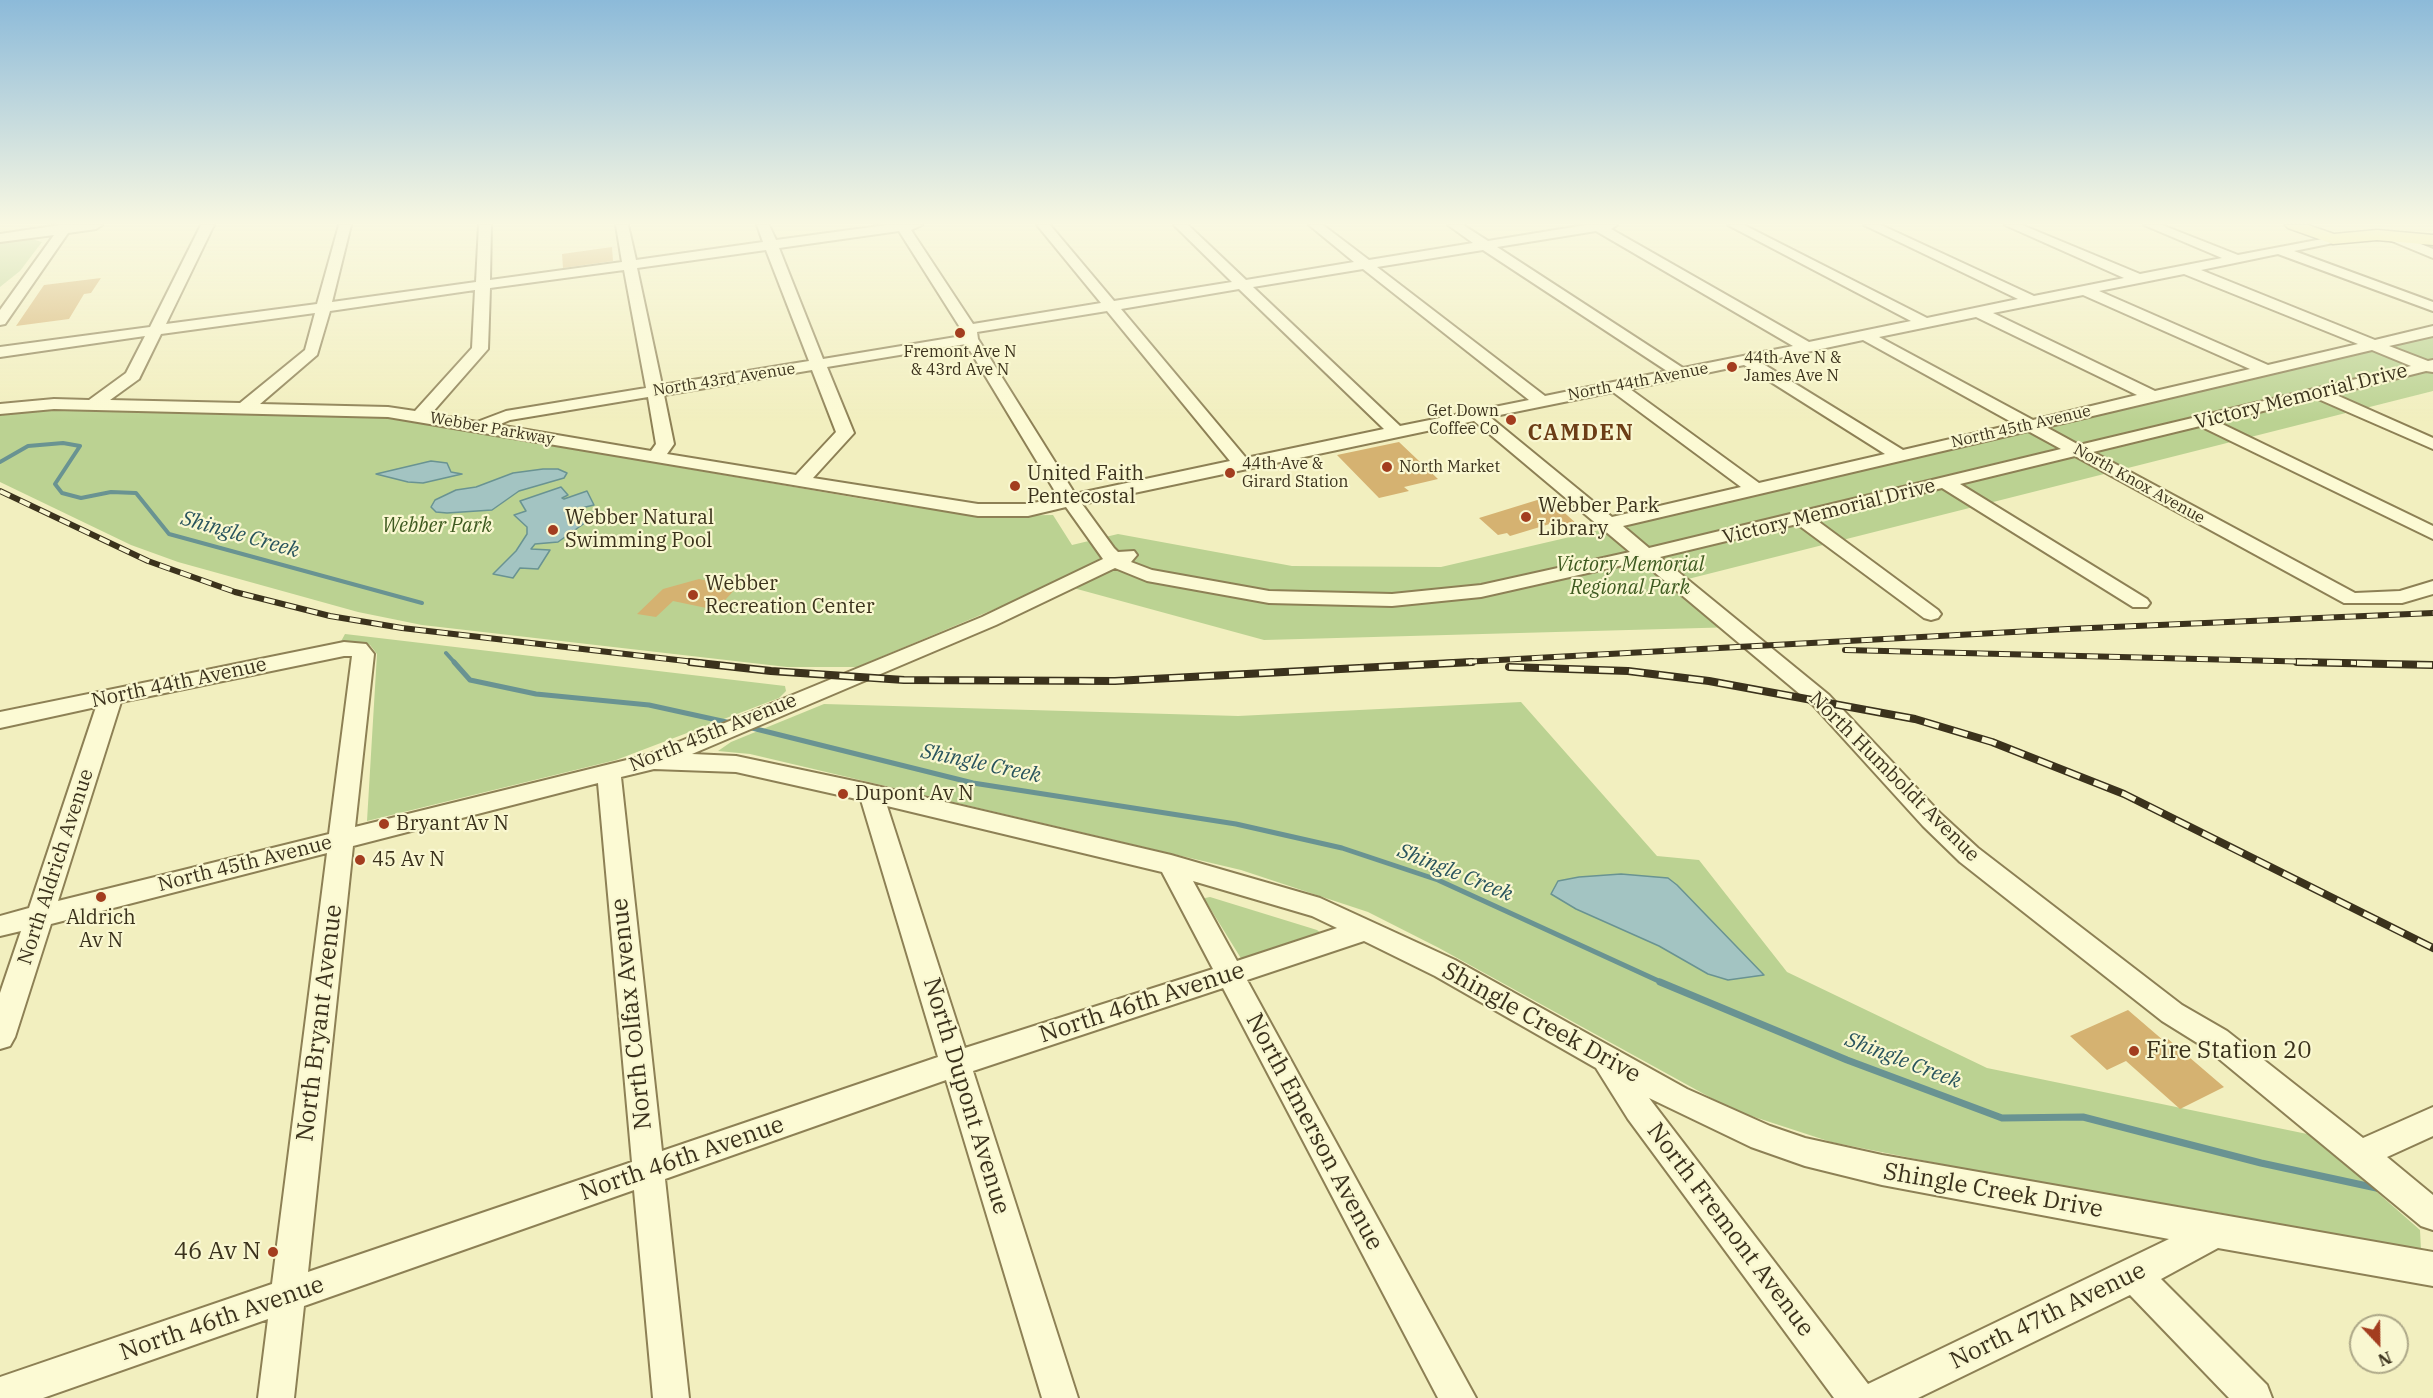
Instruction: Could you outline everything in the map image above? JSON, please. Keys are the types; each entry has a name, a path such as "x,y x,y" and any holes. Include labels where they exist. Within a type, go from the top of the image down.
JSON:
{"street":[{"path":"0,321 21,290"},
{"path":"93,405 133,376 176,290"},
{"path":"244,408 312,352 328,290"},
{"path":"0,352 446,290"},
{"path":"419,417 480,349 484,290"},
{"path":"635,290 665,444 656,456"},
{"path":"789,290 845,433 800,481"},
{"path":"944,290 1071,503"},
{"path":"1098,290 1242,464"},
{"name":"North 43rd Avenue","path":"480,427 489,421 506,416 818,364 1111,306 1209,290"},
{"path":"1247,290 1360,394 1397,432"},
{"path":"1398,290 1542,402"},
{"path":"1553,290 1682,374"},
{"path":"1712,290 1808,348"},
{"path":"1861,290 1925,323"},
{"path":"2010,290 2033,301"},
{"name":"North 44th Avenue","path":"978,510 1028,510 1071,503 1242,464 2083,290"},
{"path":"2085,290 2266,370"},
{"path":"2236,290 2431,367"},
{"path":"2388,290 2433,307"},
{"path":"1978,312 2152,396"},
{"name":"North 45th Avenue","path":"1608,524 2433,331"},
{"name":"North Knox Avenue","path":"1864,335 2351,599 2402,597 2433,587"},
{"path":"1747,360 1899,455"},
{"name":"Victory Memorial Drive","path":"1071,503 1092,535 1121,558 1182,582 1269,597 1392,600 1481,591 1647,556 2431,367"},
{"path":"1617,387 1755,489"},
{"path":"2319,393 2433,444"},
{"name":"Webber Parkway","path":"0,410 54,404 367,411 419,417 978,510"},
{"name":"North Humboldt Avenue","path":"1477,415 1821,700 1925,812 1969,855 2172,1013 2217,1040 2433,1215"},
{"path":"2203,421 2433,533"},
{"path":"1946,483 2140,603"},
{"path":"1803,519 1931,614"},
{"name":"North 45th Avenue","path":"0,926 654,761 989,621 1121,558"},
{"name":"North 44th Avenue","path":"0,720 344,649 358,650"},
{"name":"North Bryant Avenue","path":"276,1398 363,654 358,650"},
{"name":"North Aldrich Avenue","path":"0,1037 42,915 111,697"},
{"name":"Shingle Creek Drive","path":"654,761 692,760 736,764 872,794 1171,865 1320,908 1445,968 1676,1098 1762,1137 1805,1152 1881,1170 2216,1232 2433,1269"},
{"name":"North Colfax Avenue","path":"609,773 671,1398"},
{"name":"North Dupont Avenue","path":"872,794 1060,1398"},
{"name":"North Emerson Avenue","path":"1171,865 1458,1398"},
{"name":"North 46th Avenue","path":"0,1395 956,1064 1365,930"},
{"name":"North Fremont Avenue","path":"1606,1060 1639,1109 1856,1398"},
{"path":"2369,1161 2433,1121"},
{"name":"North 47th Avenue","path":"1878,1398 2134,1275 2216,1232"},
{"path":"2134,1275 2254,1398"}],"green space":[{"name":"Webber Park","path":"2433,336 2433,391 1684,580 1738,627 1264,640 1077,589 1059,582 857,667 787,667 422,625 358,612 178,562 131,545 0,482 0,413 47,408 381,416 881,502 980,516 1053,515 1072,545 1118,534 1292,566 1441,567"},
{"path":"345,634 785,686 786,691 779,698 616,760 367,821 377,654 370,645 358,642 339,645"},
{"path":"1521,702 1657,856 1699,860 1787,972 1987,1068 2312,1135 2420,1230 2421,1250 2001,1176 1831,1142 1733,1110 1439,948 1368,912 1241,870 750,754 718,751 731,742 824,704 1238,716"},
{"path":"1210,897 1321,933 1242,960 1205,900"}],"water":[{"path":"431,461 447,463 451,472 462,474 423,483 408,482 376,474"},
{"path":"558,469 567,473 564,478 519,491 492,510 447,513 436,512 431,507 435,500 456,490 476,487 513,473"},
{"name":"Webber Natural Swimming Pool","path":"561,487 568,495 562,498 564,499 587,491 594,505 573,510 573,513 593,512 589,520 558,542 535,544 531,549 550,550 538,569 520,568 513,578 493,574 516,551 527,534 527,527 514,515 526,511 520,501"},
{"path":"1621,874 1668,878 1764,975 1728,980 1708,974 1659,946 1576,909 1551,894 1558,881"}],"building":[{"path":"40,290 93,290 91,293 84,294 69,319 16,326"},
{"name":"North Market","path":"1399,442 1438,479 1404,487 1409,491 1379,498 1337,455"},
{"name":"Webber Park Library","path":"1547,497 1578,525 1560,529 1553,523 1510,536 1507,533 1498,535 1479,518"},
{"name":"Webber Recreation Center","path":"699,579 737,587 716,610 673,601 656,617 637,614 663,589"},
{"name":"Fire Station 20","path":"2128,1010 2164,1041 2168,1039 2224,1087 2180,1109 2126,1061 2107,1070 2070,1036"}],"waterway":[{"name":"Shingle Creek","path":"0,462 28,446 63,443 80,446 55,484 62,493 81,498 111,492 136,493 169,534 422,603"},
{"name":"Shingle Creek","path":"446,653 455,663"},
{"name":"Shingle Creek","path":"454,662 470,680 536,694 649,705 731,723"},
{"name":"Shingle Creek","path":"748,727 973,783 1236,824 1342,848 1438,880 1663,983"},
{"name":"Shingle Creek","path":"1660,982 1847,1060 2002,1118 2083,1117 2261,1163 2381,1189"}],"railway":[{"path":"0,491 148,561 235,592 330,616 402,628 703,663"},
{"path":"1444,663 2068,629 2433,613"},
{"path":"1845,650 2356,663"},
{"path":"690,662 771,671 904,680 1115,681 1472,662"},
{"path":"2297,662 2433,665"},
{"path":"1509,667 1628,671 1709,681 1915,719 1992,742 2124,794 2433,948"}],"place":[{"name":"Fremont Ave N & 43rd Ave N","path":"960,333"},
{"name":"44th Ave N & James Ave N","path":"1732,367"},
{"name":"Get Down Coffee Co","path":"1511,420"},
{"name":"North Market","path":"1387,467"},
{"name":"44th Ave & Girard Station","path":"1230,473"},
{"name":"United Faith Pentecostal","path":"1015,486"},
{"name":"Webber Park Library","path":"1526,517"},
{"name":"Webber Natural Swimming Pool","path":"553,530"},
{"name":"Webber Recreation Center","path":"693,595"},
{"name":"Dupont Av N","path":"843,794"},
{"name":"Bryant Av N","path":"384,824"},
{"name":"45 Av N","path":"360,860"},
{"name":"Aldrich Av N","path":"101,897"},
{"name":"Fire Station 20","path":"2134,1051"},
{"name":"46 Av N","path":"273,1252"}],"district":[{"name":"CAMDEN","path":"1581,434"}],"park label":[{"name":"Victory Memorial Regional Park","path":"1630,576"}]}
